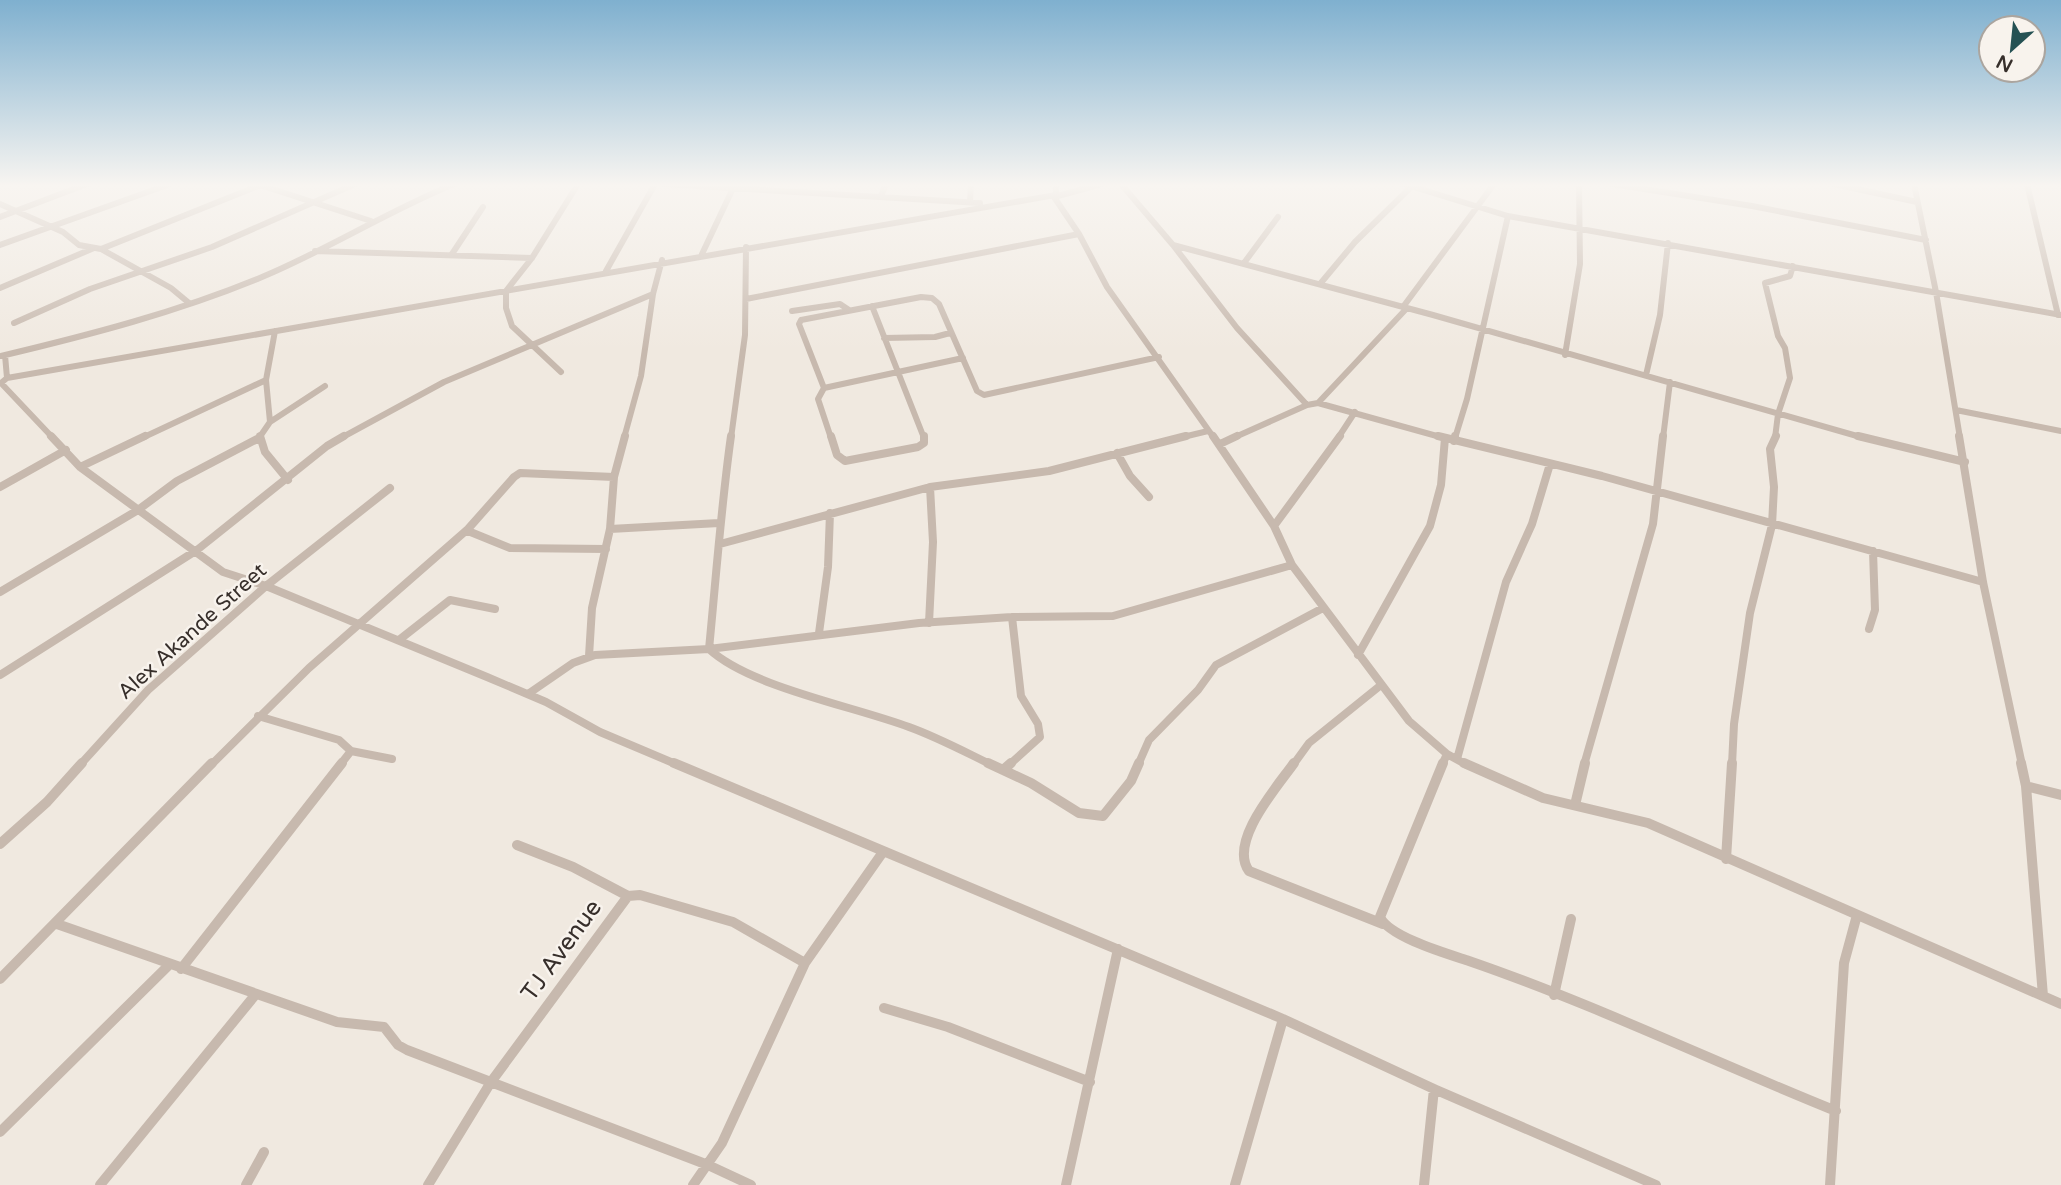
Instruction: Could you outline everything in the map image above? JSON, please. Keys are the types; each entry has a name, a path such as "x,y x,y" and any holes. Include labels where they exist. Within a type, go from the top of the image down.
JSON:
{"street":[{"path":"0,245 17,239"},
{"path":"72,239 79,245 98,248 144,271 189,303"},
{"path":"0,288 120,239"},
{"path":"14,323 90,289 229,239"},
{"path":"336,239 260,277 189,303 2,356 3,382 80,467 197,550 223,572 266,586 528,694 600,733 709,776 883,852 1283,1019 1434,1089 1656,1185"},
{"path":"452,254 462,239"},
{"path":"544,239 506,291 506,308 512,326 561,372"},
{"path":"606,271 624,239"},
{"path":"702,254 709,239"},
{"path":"3,382 662,260 790,239"},
{"path":"746,299 1052,239"},
{"path":"1082,239 1107,287 1159,356 1208,431 1220,444 1274,526 1293,565 1323,608 1409,721 1452,757 1488,776 1544,798 1648,823 2061,1004"},
{"path":"1169,239 1210,298 1288,388 1307,405"},
{"path":"1244,263 1262,239"},
{"path":"1320,284 1358,239"},
{"path":"1318,403 1405,308 1452,239"},
{"path":"1358,655 1430,526 1449,439 1483,330 1503,239"},
{"path":"1565,355 1580,264 1579,239"},
{"path":"1646,239 2060,315 2041,239"},
{"path":"1922,239 1926,240 1936,292 1983,582 2026,786 2043,996"},
{"path":"1646,375 1660,315 1668,243"},
{"path":"1173,244 1898,448 1965,462"},
{"path":"709,649 720,544 719,523 745,335 746,247"},
{"path":"314,251 532,258"},
{"path":"589,656 592,608 610,529 614,477 641,376 653,294 662,260"},
{"path":"1726,859 1734,724 1750,613 1772,525 1774,487 1770,449 1775,443 1778,414 1790,378 1765,283 1790,276 1793,266"},
{"path":"0,675 197,550 288,480 307,460 327,446 444,383 653,294"},
{"path":"824,388 799,324 809,317 932,298 939,304 977,391 984,394 1159,356"},
{"path":"792,311 840,304 849,310"},
{"path":"872,306 898,372 924,443 918,447 845,461 837,455 818,399 824,388 898,372 963,358"},
{"path":"270,422 266,380 275,331"},
{"path":"884,338 935,337 950,333"},
{"path":"80,467 266,380"},
{"path":"1575,805 1588,750 1653,524 1670,382"},
{"path":"0,592 138,510 177,481 259,438 270,422 325,386"},
{"path":"1220,444 1307,405 1318,403 1656,491 1983,582"},
{"path":"1956,410 2061,430"},
{"path":"1274,526 1324,461 1355,412"},
{"path":"720,544 930,487 1049,471 1208,431"},
{"path":"259,438 265,452 288,480"},
{"path":"0,487 65,450"},
{"path":"1117,453 1129,476 1149,497"},
{"path":"1383,924 1380,917 1452,757 1506,582 1532,524 1549,464"},
{"path":"0,979 57,924 258,716 355,624 468,531 520,473 614,477"},
{"path":"929,622 933,542 930,487"},
{"name":"Alex Akande Street","path":"0,844 47,802 148,690 266,586 390,488"},
{"path":"819,633 828,566 830,513"},
{"path":"610,529 719,523"},
{"path":"468,531 510,548 606,549"},
{"path":"1869,629 1875,610 1874,551"},
{"path":"528,694 573,663 589,656 709,649 819,633 929,622 1113,615 1293,565"},
{"path":"399,640 450,600 495,609"},
{"path":"709,649 722,661 754,676 897,722 1003,770 1079,813 1103,816 1130,781 1149,740 1198,690 1216,665 1323,608"},
{"path":"1003,770 1040,737 1038,724 1021,695 1012,617"},
{"path":"1381,685 1309,743 1266,802 1243,844 1244,864 1250,871 1836,1111"},
{"path":"258,716 339,740 351,751 392,759"},
{"path":"0,1132 176,967 269,860 351,751"},
{"path":"2026,786 2061,795"},
{"path":"517,845 573,867 628,896"},
{"path":"693,1185 722,1143 804,963 883,852"},
{"name":"TJ Avenue","path":"429,1185 491,1082 614,911 628,896 640,895 733,922 804,963"},
{"path":"1830,1185 1844,963 1857,915"},
{"path":"1554,995 1571,919"},
{"path":"57,924 337,1022 384,1027 398,1045 407,1050 708,1165 751,1185"},
{"path":"1066,1185 1118,949"},
{"path":"100,1185 256,994"},
{"path":"884,1008 948,1027 1090,1082"},
{"path":"1235,1185 1283,1019"},
{"path":"1424,1185 1434,1089"},
{"path":"246,1185 264,1152"}]}
